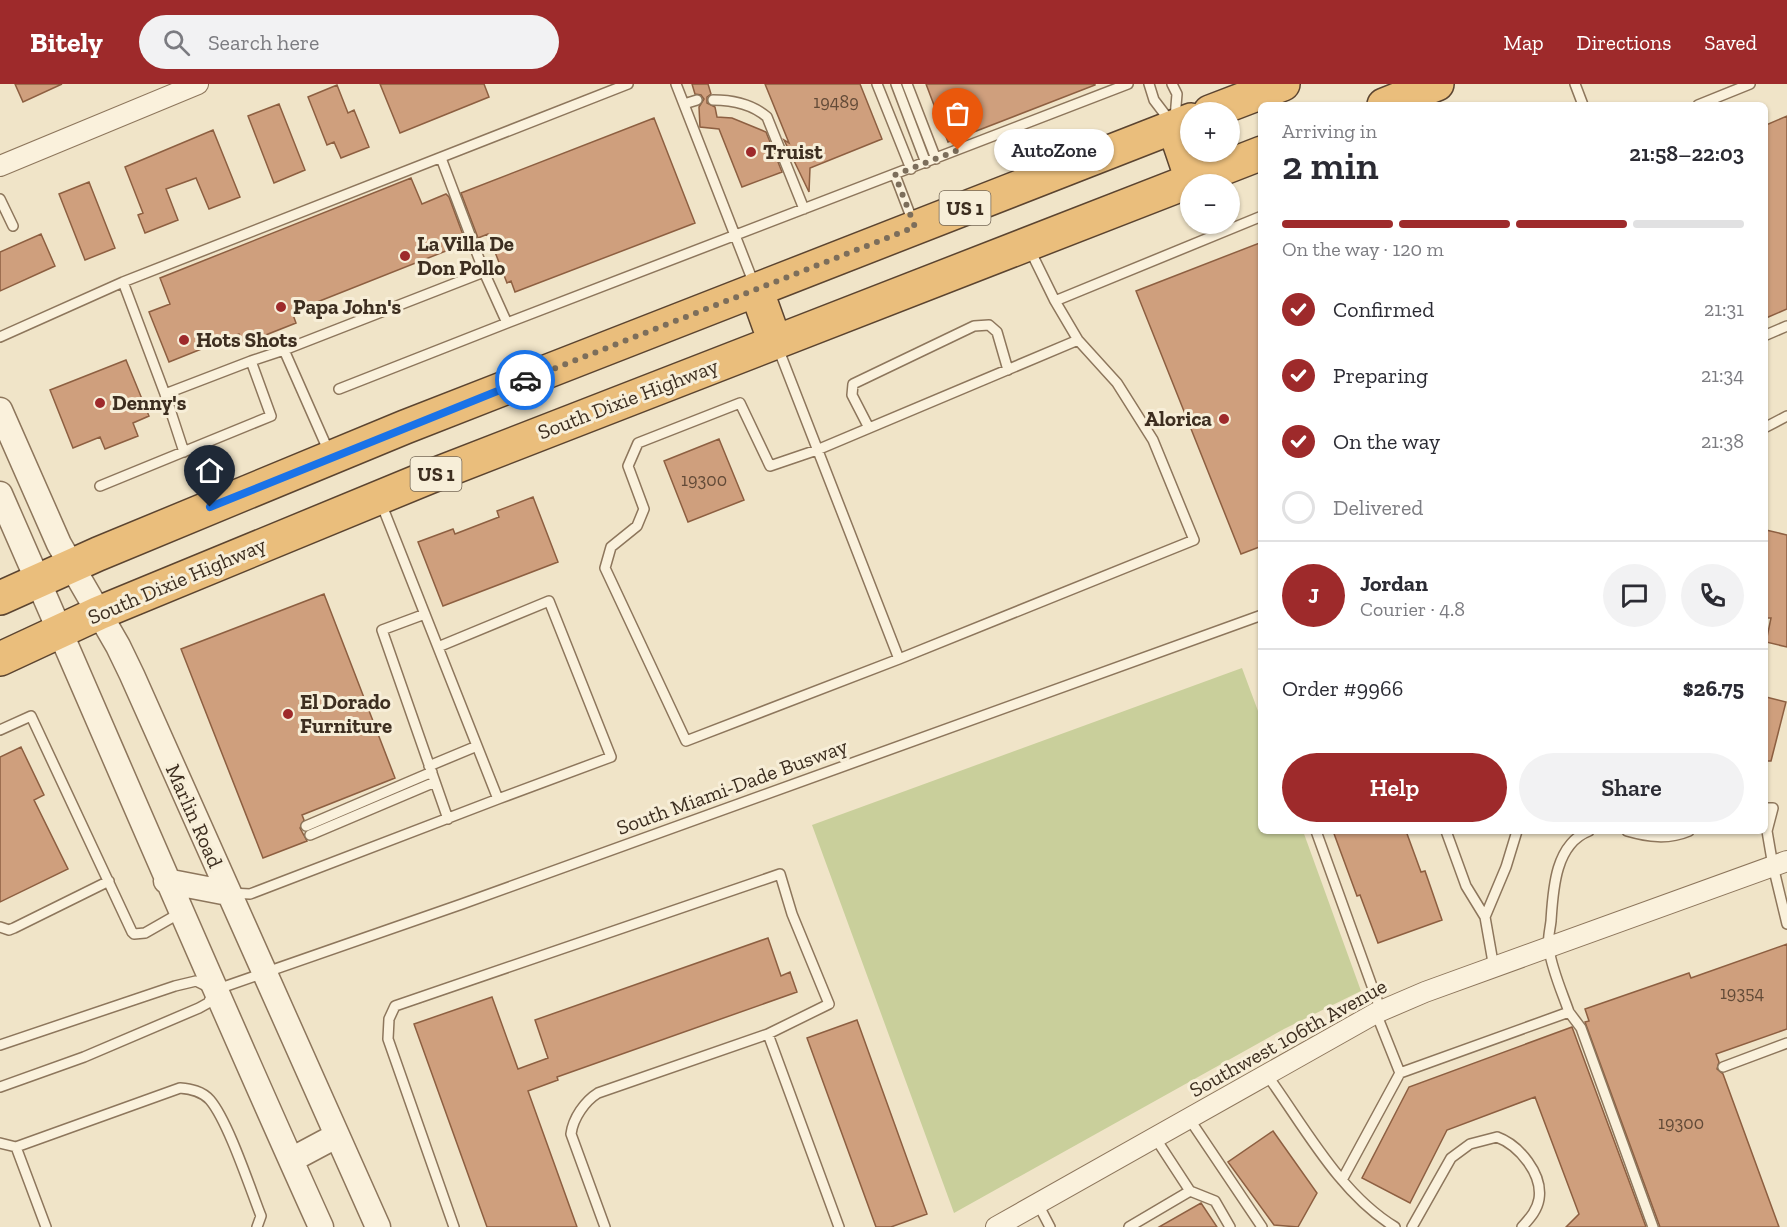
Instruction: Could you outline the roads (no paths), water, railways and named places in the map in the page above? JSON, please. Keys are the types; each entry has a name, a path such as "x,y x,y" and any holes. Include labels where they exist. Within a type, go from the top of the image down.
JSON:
{"highway":[{"path":"1236,102 1283,84"},
{"name":"US 1","path":"0,598 332,457 1180,124"},
{"name":"South Dixie Highway","path":"1208,174 1258,155"},
{"name":"South Dixie Highway","path":"0,659 99,613 380,498 1180,185"},
{"path":"756,289 775,342"}],"street":[{"path":"0,166 198,84"},
{"name":"Marlin Road","path":"0,410 71,567 132,675 376,1226"},
{"path":"0,494 40,581 180,913 321,1227"},
{"name":"Southwest 106th Avenue","path":"996,1227 1190,1120 1378,1012 1780,864"},
{"path":"166,881 228,893"},
{"path":"291,1160 336,1136"}],"lane":[{"path":"0,337 123,282 628,84"},
{"path":"676,84 756,289"},
{"path":"877,84 910,169"},
{"path":"896,84 926,163"},
{"path":"907,84 936,159"},
{"path":"339,389 1128,84"},
{"path":"1149,84 1154,100 1180,121"},
{"path":"1172,84 1180,108"},
{"path":"1575,84 1583,102"},
{"path":"1705,102 1750,84"},
{"path":"684,104 697,100"},
{"path":"713,100 728,100 756,107 767,117 804,209"},
{"path":"441,158 484,272 507,323"},
{"path":"895,175 915,227"},
{"path":"0,199 13,226"},
{"path":"1054,302 1258,218"},
{"path":"1027,244 1054,302 1078,340 1117,383 1153,440 1194,540 899,659 686,741 604,568 611,547 637,526 644,509 628,466 638,443 740,403 770,466 817,450 1078,340"},
{"path":"165,394 484,272"},
{"path":"123,282 184,452"},
{"path":"869,428 852,395 853,384 974,326 989,325 997,332 1008,370"},
{"path":"1768,334 1787,326"},
{"path":"775,342 899,659"},
{"path":"284,350 332,457"},
{"path":"100,486 271,416 251,361"},
{"path":"1768,426 1787,416"},
{"path":"380,498 498,799"},
{"path":"228,893 250,894 611,757 549,601 438,647"},
{"path":"425,614 382,630 447,819"},
{"name":"South Miami-Dade Busway","path":"0,1086 84,1057 199,1008 207,1003 214,990 1258,616"},
{"path":"0,730 31,716 135,934 145,933 180,913"},
{"path":"308,830 432,773 477,746"},
{"path":"1768,808 1773,808 1768,827"},
{"path":"1317,834 1400,1073"},
{"path":"1447,834 1466,886 1485,917 1494,968"},
{"path":"1485,917 1506,867 1516,834"},
{"path":"1585,834 1569,846 1559,865 1548,948 1569,1012 1581,1028 1653,1227"},
{"path":"1638,834 1667,837 1678,834"},
{"path":"1768,834 1780,864 1787,924"},
{"path":"454,1227 388,1039 389,1019 398,1003 780,874 792,914 829,1005 768,1034 598,1093 587,1102 574,1121 571,1134 605,1227"},
{"path":"5,928 108,881"},
{"path":"0,1045 97,1010 191,981 196,981 214,990"},
{"path":"1342,1180 1400,1073 1569,1012"},
{"path":"768,1034 839,1227"},
{"path":"1723,1067 1787,1043"},
{"path":"1267,1075 1342,1180 1371,1210 1395,1227"},
{"path":"0,1143 16,1147 180,1088 192,1089 211,1101 226,1131 261,1216 256,1227"},
{"path":"1190,1120 1262,1227"},
{"path":"1412,1227 1451,1158 1470,1144 1497,1137 1518,1148 1527,1159 1539,1188 1537,1206 1522,1227"},
{"path":"1156,1139 1190,1191 1215,1201 1230,1227"},
{"path":"16,1147 46,1227"},
{"path":"1129,1227 1190,1191"},
{"path":"1038,1204 1050,1227"}],"place":[{"name":"AutoZone","path":"958,150"},
{"name":"Truist","path":"751,152"},
{"name":"La Villa De Don Pollo","path":"405,256"},
{"name":"Papa John's","path":"281,307"},
{"name":"Hots Shots","path":"184,340"},
{"name":"Denny's","path":"100,403"},
{"name":"Alorica","path":"1224,419"},
{"name":"El Dorado Furniture","path":"288,714"}]}
